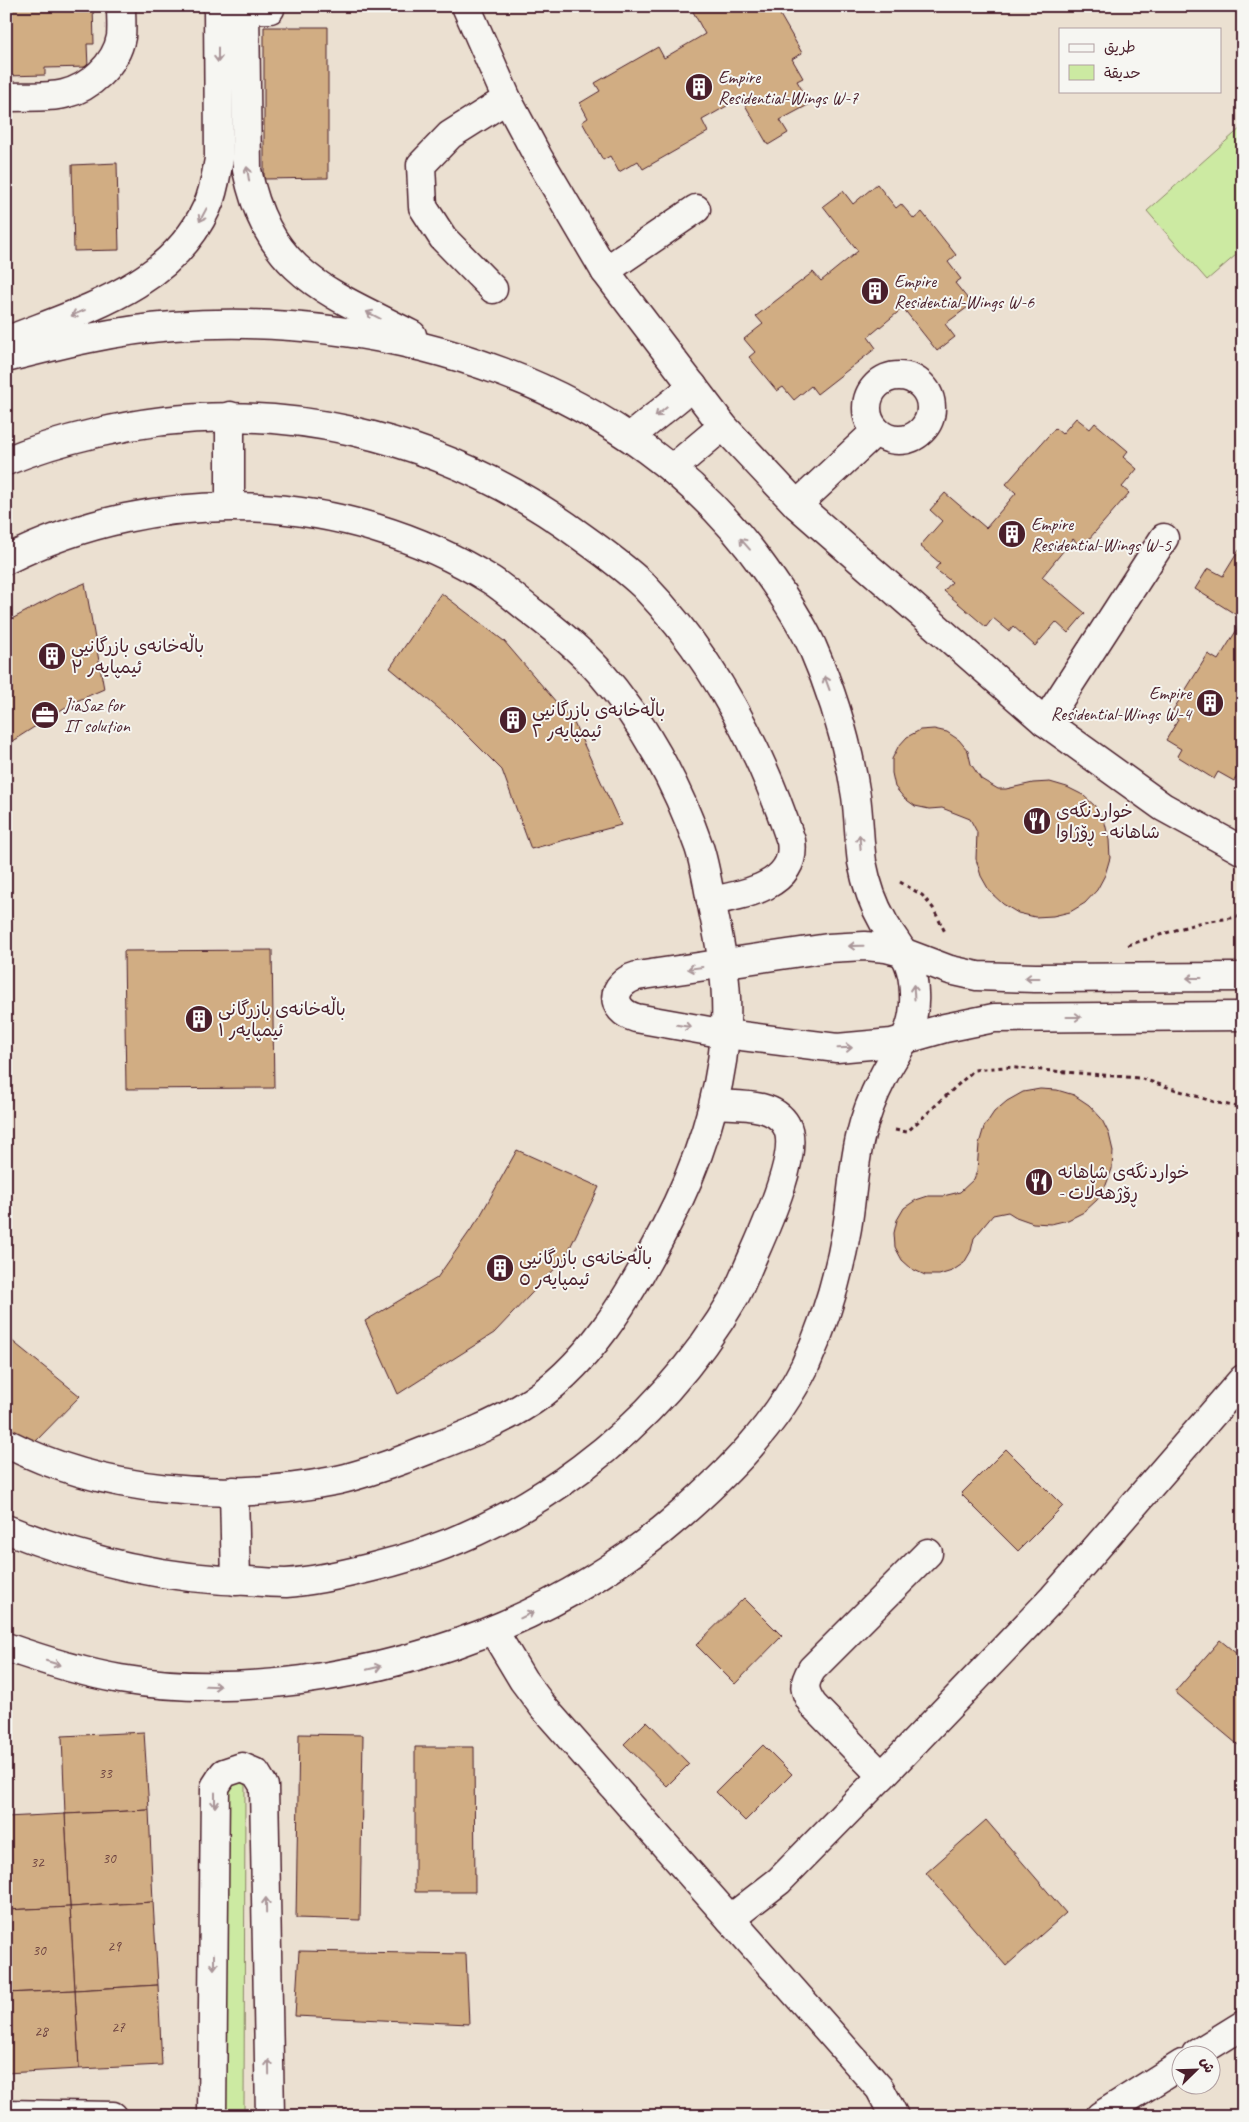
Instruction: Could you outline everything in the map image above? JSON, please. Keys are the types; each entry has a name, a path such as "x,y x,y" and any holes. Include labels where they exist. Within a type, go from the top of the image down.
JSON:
{"street":[{"path":"6,97 64,94 83,86 98,75 113,60 120,37 121,6"},
{"path":"6,341 77,314 124,291 150,276 184,246 208,205 215,182 219,158 218,6"},
{"path":"254,8 247,170 256,204 274,242 306,277 326,290 447,353"},
{"path":"470,8 507,99 538,157 605,271 723,426 796,505 1045,722 1163,807 1243,851"},
{"path":"493,289 443,238 423,207 420,165 450,135 507,99"},
{"path":"605,271 696,209"},
{"path":"6,358 115,333 175,326 284,326 342,331 447,353 497,370 552,393 630,437 672,469 716,511 750,549 787,600 809,640 839,718 849,759 857,801 862,865 875,906 889,931 905,953 912,974 914,996 913,1018 906,1040 886,1069 863,1124 857,1148 848,1226 837,1276 823,1322 803,1369 783,1404 759,1437 732,1467 662,1530 619,1563 573,1592 526,1616 424,1656 371,1669 268,1684 219,1687 170,1685 121,1679 56,1664 6,1648"},
{"path":"630,437 693,386"},
{"path":"230,416 230,506"},
{"path":"6,462 66,440 120,427 175,419 230,416 285,420 340,428 394,441 447,459 497,482 548,511 609,557 643,586 705,663 735,710 760,759 791,841 791,859 787,869 780,877 763,887 740,895 711,900"},
{"path":"672,469 723,426"},
{"path":"796,505 876,431"},
{"path":"6,560 76,530 127,516 178,509 230,506 291,510 334,517 384,530 433,549 493,581 549,624 602,674 631,713 659,758 682,804 700,851 724,963 726,1034 715,1104 696,1159 678,1203 630,1293 599,1336 564,1374 524,1406 483,1428 382,1467 335,1481 280,1488 234,1491 132,1484 85,1474 43,1461 6,1443"},
{"path":"1045,722 1164,538"},
{"path":"1243,977 985,977 950,970 905,953 879,947 844,946 626,979 618,986 616,997 618,1007 626,1015 726,1034 837,1048 865,1047 906,1040 961,1024 999,1018 1243,1016"},
{"path":"6,1529 39,1543 112,1565 181,1577 287,1583 342,1575 396,1562 448,1544 498,1521 546,1493 592,1461 634,1424 672,1384 700,1348 736,1294 770,1216 790,1151 790,1138 787,1126 779,1116 768,1109 715,1104"},
{"path":"730,1918 778,1881 1053,1598 1243,1379"},
{"path":"234,1491 236,1581"},
{"path":"882,1776 813,1705 806,1694 805,1680 812,1669 928,1553"},
{"path":"493,1630 523,1680 544,1708 880,2089 894,2116"},
{"path":"212,2116 215,1787 224,1773 242,1767 256,1773 264,1786 270,2116"},
{"path":"1213,2044 1243,2026"},
{"path":"1100,2116 1172,2070"},
{"path":"6,2114 113,2116"}],"path":[{"path":"862,865 886,863 896,880 922,895 933,908 948,936"},
{"path":"1122,947 1198,923 1243,916"},
{"path":"863,1124 908,1132 974,1070 1004,1067 1139,1078 1218,1103 1243,1108"}],"green space":[{"path":"1243,126 1243,249 1207,280 1147,211"},
{"path":"224,1777 245,1780 244,2116 224,2116"}],"building":[{"path":"6,6 93,6 94,44 87,44 88,67 45,68 45,75 6,76"},
{"name":"Empire Residential-Wings W-7","path":"690,6 762,6 765,12 775,6 802,53 792,59 803,78 797,81 810,104 780,120 788,133 768,145 741,98 702,120 708,132 643,169 638,161 619,172 610,156 603,160 582,122 588,118 580,103 600,91 595,83 658,47 664,58 705,34"},
{"path":"264,27 328,27 328,178 264,179"},
{"path":"117,163 119,250 74,251 72,165"},
{"name":"Empire Residential-Wings W-6","path":"877,184 896,208 901,204 914,219 922,212 956,255 948,262 961,279 955,283 972,304 945,324 955,337 937,351 903,308 868,337 876,348 817,394 811,386 794,400 783,387 777,391 749,357 755,352 744,339 763,324 756,316 813,272 821,281 858,251 823,206 843,191 853,204"},
{"name":"Empire Residential-Wings W-5","path":"1076,418 1090,429 1095,423 1128,451 1123,457 1137,469 1122,487 1129,493 1082,547 1073,539 1042,577 1085,613 1068,633 1056,622 1035,646 1013,626 1009,631 993,618 986,627 944,591 952,582 935,569 940,563 920,546 942,521 930,510 945,493 986,528 1016,493 1006,484 1055,428 1062,434"},
{"path":"1239,550 1243,552 1243,619 1195,589 1208,568 1223,576"},
{"name":"باڵەخانەی بازرگانیی ئیمپایەر ٣","path":"85,583 104,689 72,703 6,745 6,622 57,595"},
{"name":"باڵەخانەی بازرگانیی ئیمپایەر ٢","path":"441,593 504,641 574,723 621,825 531,849 502,770 450,718 390,668"},
{"name":"Empire Residential-Wings W-4","path":"1243,620 1243,766 1234,781 1218,772 1214,779 1177,756 1181,749 1166,740 1178,720 1170,715 1208,654 1218,660"},
{"name":"خواردنگەی شاھانە - ڕۆژاوا","path":"934,729 947,732 959,740 968,751 971,764 981,779 998,789 1050,782 1067,787 1083,795 1096,807 1105,823 1109,840 1110,858 1105,875 1097,890 1085,903 1070,912 1053,916 1035,917 1018,913 1003,904 990,892 981,876 976,859 977,832 970,819 942,808 929,809 915,806 904,798 895,787 892,759 898,747 907,737 920,730"},
{"name":"باڵەخانەی بازرگانی ئیمپایەر ١","path":"272,950 274,1088 126,1089 124,951"},
{"name":"خواردنگەی شاھانە - ڕۆژھەڵات","path":"1040,1089 1057,1090 1074,1095 1089,1105 1101,1118 1109,1134 1113,1151 1112,1169 1106,1185 1097,1200 1084,1212 1068,1220 1051,1224 1033,1223 1008,1212 993,1215 974,1238 971,1251 964,1263 952,1271 939,1275 925,1275 912,1269 902,1260 895,1247 894,1233 897,1220 904,1208 916,1200 928,1196 943,1196 960,1192 974,1179 977,1171 979,1144 984,1127 994,1112 1007,1101 1023,1092"},
{"name":"باڵەخانەی بازرگانیی ئیمپایەر ٥","path":"517,1150 599,1187 565,1258 494,1333 398,1394 365,1321 437,1278 479,1218"},
{"path":"6,1336 80,1396 34,1443 6,1425"},
{"path":"1006,1449 1063,1506 1018,1551 961,1494"},
{"path":"744,1598 782,1636 735,1684 696,1645"},
{"path":"1220,1640 1243,1659 1243,1749 1175,1692"},
{"path":"647,1721 689,1764 667,1786 624,1744"},
{"path":"144,1732 149,1810 65,1814 62,1736"},
{"path":"299,1734 363,1735 360,1920 296,1918"},
{"path":"763,1745 792,1774 745,1821 716,1792"},
{"path":"415,1747 474,1747 475,1892 415,1892"},
{"path":"149,1810 153,1902 70,1907 65,1814"},
{"path":"65,1814 70,1907 6,1910 6,1817"},
{"path":"986,1820 1066,1913 1006,1966 926,1873"},
{"path":"153,1902 158,1985 75,1990 70,1907"},
{"path":"70,1907 75,1990 6,1993 6,1910"},
{"path":"299,1951 466,1954 469,2024 295,2016"},
{"path":"158,1985 162,2065 79,2069 75,1990"},
{"path":"75,1990 79,2069 6,2073 6,1993"}],"place":[{"name":"Empire Residential-Wings W-7","path":"699,87"},
{"name":"Empire Residential-Wings W-6","path":"875,291"},
{"name":"Empire Residential-Wings W-5","path":"1012,534"},
{"name":"باڵەخانەی بازرگانیی ئیمپایەر ٣","path":"52,656"},
{"name":"Empire Residential-Wings W-4","path":"1210,703"},
{"name":"JiaSaz for IT solution","path":"45,715"},
{"name":"باڵەخانەی بازرگانیی ئیمپایەر ٢","path":"513,720"},
{"name":"خواردنگەی شاھانە - ڕۆژاوا","path":"1037,821"},
{"name":"باڵەخانەی بازرگانی ئیمپایەر ١","path":"199,1019"},
{"name":"خواردنگەی شاھانە - ڕۆژھەڵات","path":"1039,1182"},
{"name":"باڵەخانەی بازرگانیی ئیمپایەر ٥","path":"500,1268"}]}
